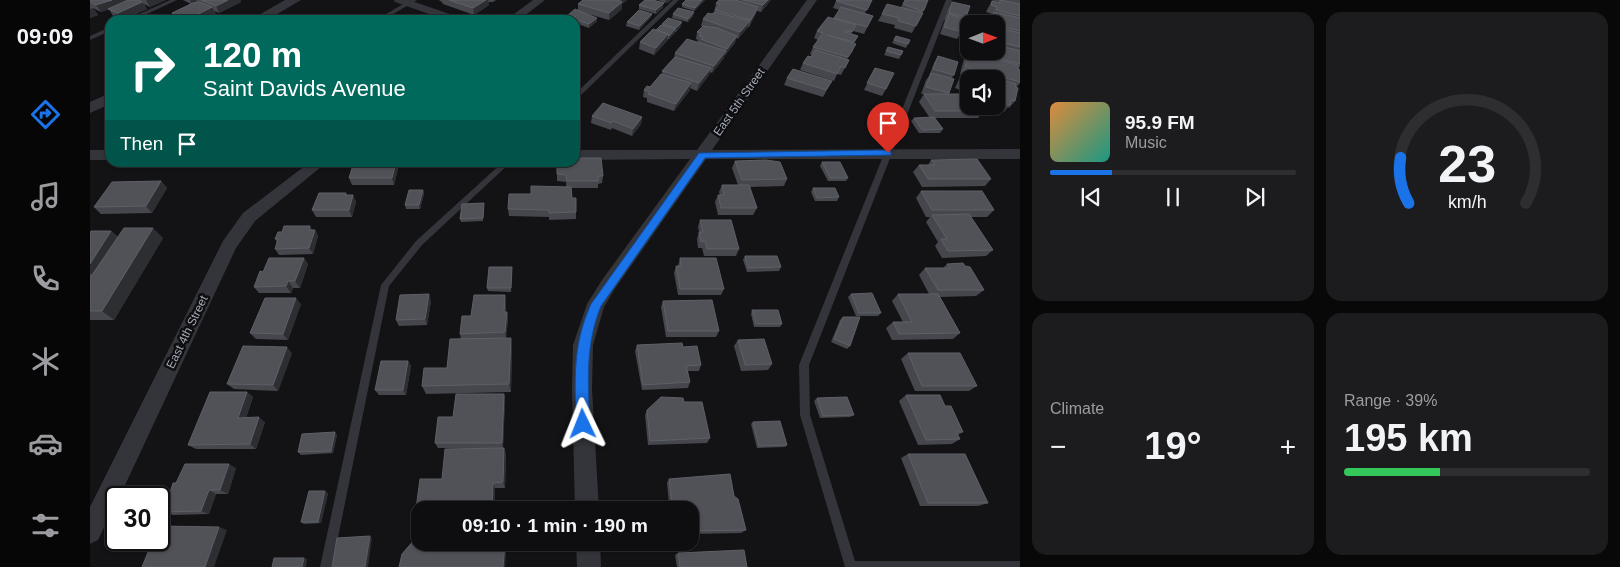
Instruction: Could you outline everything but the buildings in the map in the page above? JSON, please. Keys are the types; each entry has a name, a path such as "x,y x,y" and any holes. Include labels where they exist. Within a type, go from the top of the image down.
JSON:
{"street":[{"path":"267,15 295,0"},
{"path":"519,15 540,0"},
{"name":"East 5th Street","path":"587,501 582,370 583,345 596,304 812,0"},
{"path":"407,1 444,15"},
{"path":"90,108 105,100"},
{"path":"580,155 1020,154"},
{"path":"90,155 105,155"},
{"name":"East 4th Street","path":"90,532 228,245 249,217 314,167"},
{"path":"589,551 590,567"}],"lane":[{"path":"140,15 174,0"},
{"path":"580,93 676,0"},
{"path":"949,0 804,365 805,415 851,567 1020,567"},
{"path":"386,15 407,1"},
{"path":"90,38 105,31"},
{"path":"326,567 385,285 419,243 503,167"}],"route":[{"path":"583,424 583,345 596,304 702,155 888,153"}]}
